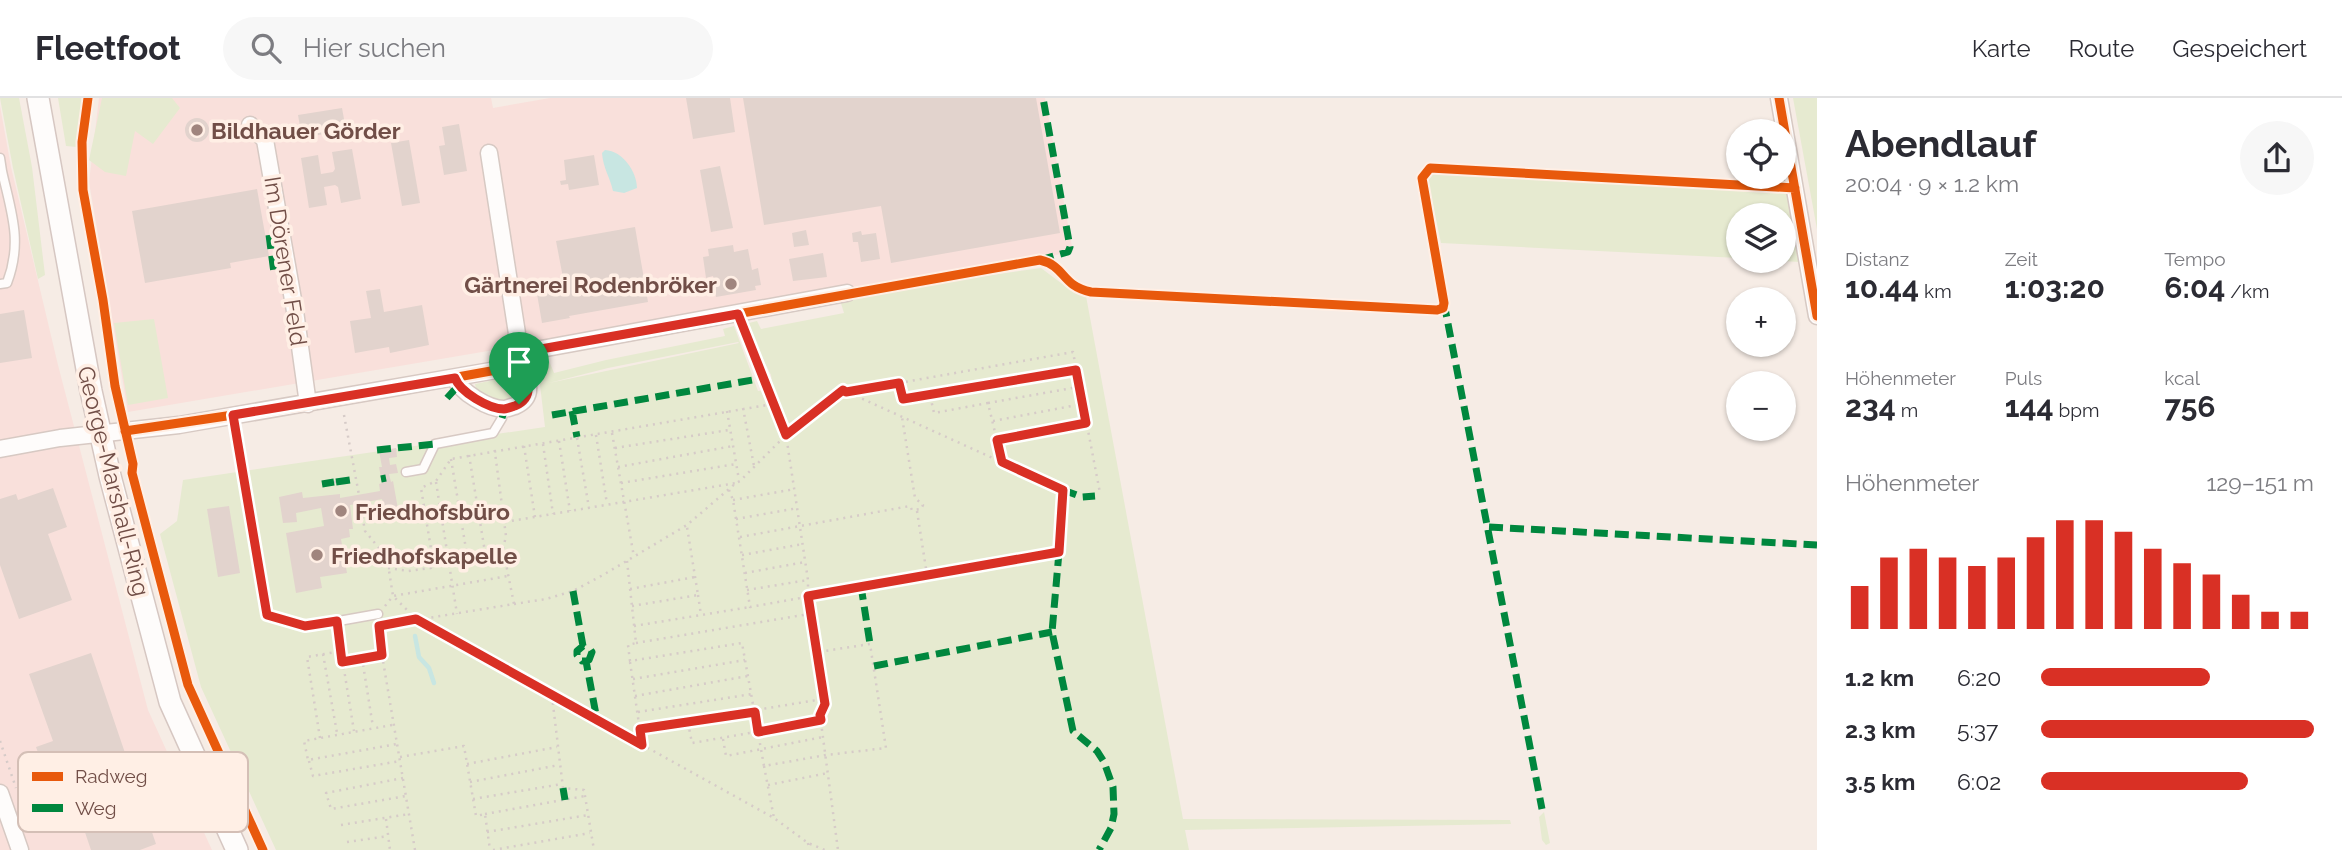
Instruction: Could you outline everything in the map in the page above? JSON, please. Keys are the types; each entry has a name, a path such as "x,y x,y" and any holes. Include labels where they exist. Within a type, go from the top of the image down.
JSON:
{"main road":[{"name":"George-Marshall-Ring","path":"38,98 100,435 170,702 193,752"},
{"name":"George-Marshall-Ring","path":"229,832 237,850"}],"street":[{"path":"1779,98 1817,316"},
{"name":"Im Dörener Feld","path":"250,125 265,140 295,311 307,404"},
{"path":"455,378 458,386 483,404 505,410 527,397 529,388 527,376 518,366 518,340 489,153"},
{"path":"0,449 60,438 179,425 455,378 518,366 541,349 847,293"},
{"path":"0,793 20,850"}],"lane":[{"path":"0,158 16,238 14,264 5,285"},
{"path":"233,415 267,615 305,626 378,614"},
{"path":"405,472 423,469 435,444 493,433 502,418"}],"path":[{"path":"738,314 786,435 825,704 820,715 838,850"},
{"path":"415,850 379,626 546,599 573,591 687,525 738,482 786,435 843,390 846,392 1073,352 1100,493"},
{"path":"899,383 903,399 1076,370"},
{"path":"930,395 934,413 1080,387"},
{"path":"634,626 1059,552 1063,490 846,392"},
{"path":"988,403 1002,462"},
{"path":"388,568 408,571 431,568 433,562 421,488 436,481 451,459 773,404"},
{"path":"993,421 1083,404"},
{"path":"743,408 754,466"},
{"path":"727,411 738,482"},
{"path":"344,415 359,495"},
{"path":"902,417 915,498"},
{"path":"997,440 1086,423"},
{"path":"615,448 729,430"},
{"path":"612,432 634,557"},
{"path":"596,434 607,504"},
{"path":"577,437 589,508"},
{"path":"559,440 570,511"},
{"path":"542,443 553,514"},
{"path":"524,446 535,517"},
{"path":"618,467 733,446"},
{"path":"495,450 505,523 503,549 514,604"},
{"path":"469,455 485,552"},
{"path":"451,459 467,555"},
{"path":"621,483 736,464"},
{"path":"436,481 457,614"},
{"path":"505,523 738,482"},
{"path":"729,489 750,607"},
{"path":"733,500 795,489"},
{"path":"910,506 915,498"},
{"path":"915,498 923,505 917,511"},
{"path":"360,503 365,531 387,558 393,596 416,619 774,818 808,843 825,850"},
{"path":"739,537 910,506 917,511 927,575"},
{"path":"736,519 798,509"},
{"path":"687,525 701,615"},
{"path":"742,555 803,544"},
{"path":"433,562 503,549"},
{"path":"627,561 636,643"},
{"path":"745,573 806,562"},
{"path":"393,596 508,576"},
{"path":"630,589 695,577"},
{"path":"747,590 808,580"},
{"path":"632,606 698,595"},
{"path":"642,745 628,645 811,614"},
{"path":"337,621 354,731"},
{"path":"630,662 742,643 774,818"},
{"path":"764,766 886,748 870,644 818,652"},
{"path":"320,738 307,657 341,651"},
{"path":"323,654 337,734"},
{"path":"342,662 382,655"},
{"path":"362,658 373,729"},
{"path":"633,679 745,660"},
{"path":"635,696 748,676"},
{"path":"638,712 752,694"},
{"path":"552,695 563,788 584,790 594,850"},
{"path":"640,729 824,699"},
{"path":"688,723 692,744 821,720"},
{"path":"393,724 303,741 313,776 464,746 476,816 585,796"},
{"path":"723,738 726,756 823,737"},
{"path":"309,760 397,744"},
{"path":"467,764 557,747"},
{"path":"470,782 559,765"},
{"path":"768,785 828,773"},
{"path":"403,778 326,793 331,809 406,796"},
{"path":"473,799 562,784"},
{"path":"341,825 409,814"},
{"path":"485,814 492,850 591,832"},
{"path":"488,832 588,814"},
{"path":"386,817 390,850"},
{"path":"347,842 388,836"},
{"path":"808,843 810,850"}],"shaded area":[{"path":"99,98 491,98 493,108 550,98 1045,98 1073,252 128,412 89,182"},
{"path":"0,106 11,167 58,365 148,710 167,752 18,752 18,832 204,832 212,850 0,850"}],"green space":[{"path":"0,98 19,98 32,167 45,275 38,279 13,168"},
{"path":"58,98 85,98 77,147 66,146"},
{"path":"102,98 172,98 180,108 153,144 135,131 126,176 105,172 89,160"},
{"path":"1793,98 1817,98 1817,229"},
{"path":"1433,172 1790,193 1791,203 1726,203 1726,257 1441,243 1428,181"},
{"path":"1796,234 1800,262 1796,262"},
{"path":"1041,268 1073,292 1086,296 1183,819 1510,820 1511,824 1185,830 1189,850 276,850 248,789 248,752 231,752 201,687 160,534 177,521 183,480 545,427 535,367 542,357 547,356 554,373 725,336 723,329 734,326 758,391 773,389 771,375 745,324 757,321 761,329 844,313 839,297","holes":["739,343 549,383 608,368"]},
{"path":"154,319 168,398 128,405 114,323"},
{"path":"513,379 520,385 519,397 506,404 488,399 477,392 475,384"},
{"path":"1544,812 1550,843 1546,845 1542,840 1539,817"}],"water":[{"path":"605,150 618,154 628,163 635,175 637,188 624,193 613,191 602,153"}],"building":[{"path":"686,98 730,98 735,132 693,139"},
{"path":"743,98 1036,98 1060,233 891,263 881,206 764,225"},
{"path":"342,108 346,130 302,138 298,115"},
{"name":"Bildhauer Görder","path":"197,118 205,122 209,130 205,138 197,142 189,138 185,130 189,122"},
{"path":"459,124 467,171 444,175 439,146 445,145 442,127"},
{"path":"409,140 420,203 402,206 391,143"},
{"path":"352,149 361,199 341,203 338,187 335,185 324,187 327,205 309,208 301,158 318,155 321,174 333,172 335,169 332,152"},
{"path":"594,155 599,185 569,190 568,184 561,185 560,181 566,180 564,160"},
{"path":"720,166 733,228 711,232 700,170"},
{"path":"257,189 269,256 230,263 231,268 145,283 132,211"},
{"path":"635,227 648,302 542,323 536,288 564,283 556,241"},
{"path":"806,230 809,245 794,247 792,233"},
{"path":"861,231 862,235 876,233 880,259 861,262 858,242 853,242 852,233"},
{"path":"733,245 734,252 748,249 752,270 758,268 761,285 755,286 756,290 716,297 713,276 706,278 703,257 709,256 708,249"},
{"path":"823,253 827,277 793,281 789,259"},
{"path":"380,289 384,312 422,305 429,345 390,353 389,347 355,353 350,321 371,318 366,291"},
{"path":"24,310 32,358 0,363 0,314"},
{"path":"396,448 397,457 389,458 390,465 396,464 398,473 389,474 391,482 393,481 398,509 384,511 382,499 350,505 353,529 349,529 350,537 341,539 347,573 320,577 322,588 296,593 286,533 324,526 321,508 296,513 297,522 283,523 279,497 302,492 303,498 340,494 340,498 380,491 379,484 382,483 379,467 382,467 379,451"},
{"path":"53,488 67,527 48,534 72,600 19,619 0,565 0,499 16,494 18,500"},
{"path":"229,506 240,573 218,577 207,509"},
{"path":"91,653 125,752 38,752 36,747 53,741 29,674"},
{"path":"85,832 152,832 156,844 140,850 91,850"}],"waterway":[{"path":"415,636 419,657 429,668 434,683"}],"marked path":[{"path":"1040,260 1068,252 1070,247 1043,98"},
{"path":"269,235 274,273"},
{"path":"1444,303 1542,809"},
{"path":"552,415 764,378"},
{"path":"447,398 458,386"},
{"path":"502,418 505,409"},
{"path":"572,411 577,437"},
{"path":"377,450 435,444"},
{"path":"381,479 386,478"},
{"path":"336,482 356,479"},
{"path":"322,484 334,482"},
{"path":"1063,490 1082,497 1095,496"},
{"path":"1489,527 1817,545"},
{"path":"1059,552 1052,632 1073,731 1097,751 1113,787 1114,814 1111,828 1099,850"},
{"path":"861,586 870,644"},
{"path":"573,591 583,646"},
{"path":"874,666 1052,632"},
{"path":"586,661 592,652 583,646 577,651 577,655 582,661 586,661 597,720"},
{"path":"563,788 565,800"}],"cycle path":[{"path":"88,98 82,142 83,190 115,386 133,464 132,473 188,685 218,752"},
{"path":"1779,98 1817,316"},
{"path":"125,431 308,404 502,369 518,366 541,349 1040,260 1055,267 1074,285 1091,292 1437,310 1443,308 1444,303 1422,178 1430,168 1726,184"},
{"path":"248,817 263,850"}],"place":[{"name":"Bildhauer Görder","path":"197,130"},
{"name":"Gärtnerei Rodenbröker","path":"731,284"},
{"name":"Friedhofsbüro","path":"341,511"},
{"name":"Friedhofskapelle","path":"317,555"}],"route":[{"path":"738,314 786,435 843,390 846,392 899,383 903,399 1076,370 1086,423 997,440 1002,462 1063,490 1059,552 808,596 825,704 820,715 821,720 758,732 755,712 640,729 642,745 416,619 379,626 382,655 342,662 337,621 305,626 267,615 233,415 455,378 458,386 483,404 505,410 519,404 527,397 529,388 527,376 518,366 541,349 738,314"}]}
